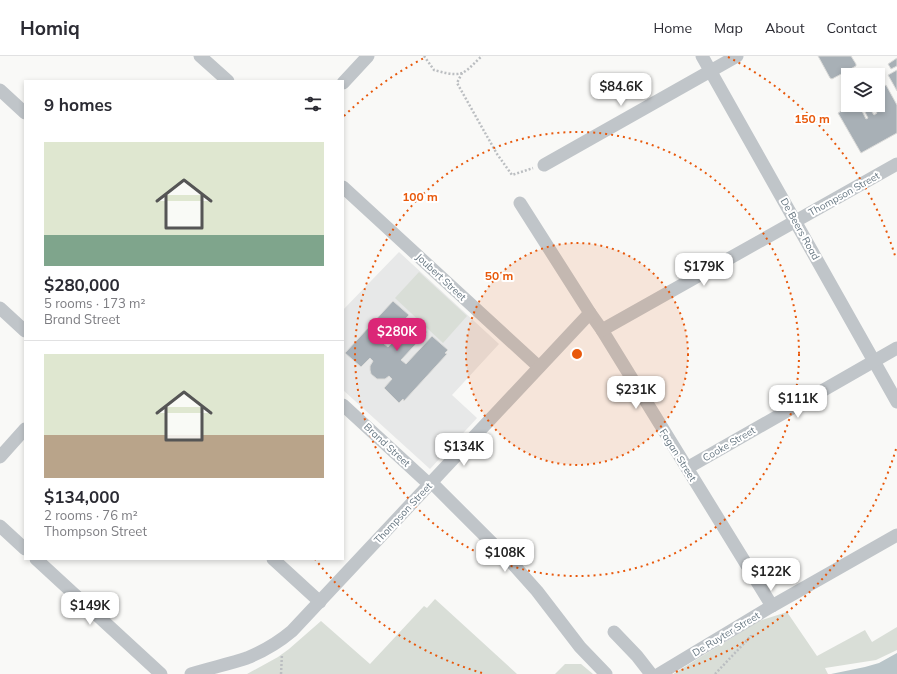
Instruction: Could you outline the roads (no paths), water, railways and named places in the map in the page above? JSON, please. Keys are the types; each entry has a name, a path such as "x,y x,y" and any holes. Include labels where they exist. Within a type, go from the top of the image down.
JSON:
{"street":[{"path":"200,56 227,80"},
{"path":"344,82 368,56"},
{"name":"De Beers Road","path":"702,56 897,402"},
{"path":"544,165 737,56"},
{"path":"0,90 24,112"},
{"name":"Thompson Street","path":"602,330 897,164"},
{"name":"Joubert Street","path":"344,188 539,367"},
{"name":"Fagan Street","path":"520,203 590,314 602,330 772,606"},
{"path":"0,308 24,330"},
{"name":"Thompson Street","path":"191,674 247,658 279,642 292,631 590,314"},
{"name":"Cooke Street","path":"687,468 897,348"},
{"name":"Brand Street","path":"344,406 431,484 512,562 537,591 580,647 606,674"},
{"path":"0,457 24,430"},
{"path":"0,526 24,548"},
{"name":"De Ruyter Street","path":"659,674 772,606 897,535"},
{"path":"37,560 161,674"},
{"path":"274,560 320,602"},
{"path":"614,632 637,656 651,674"}]}
